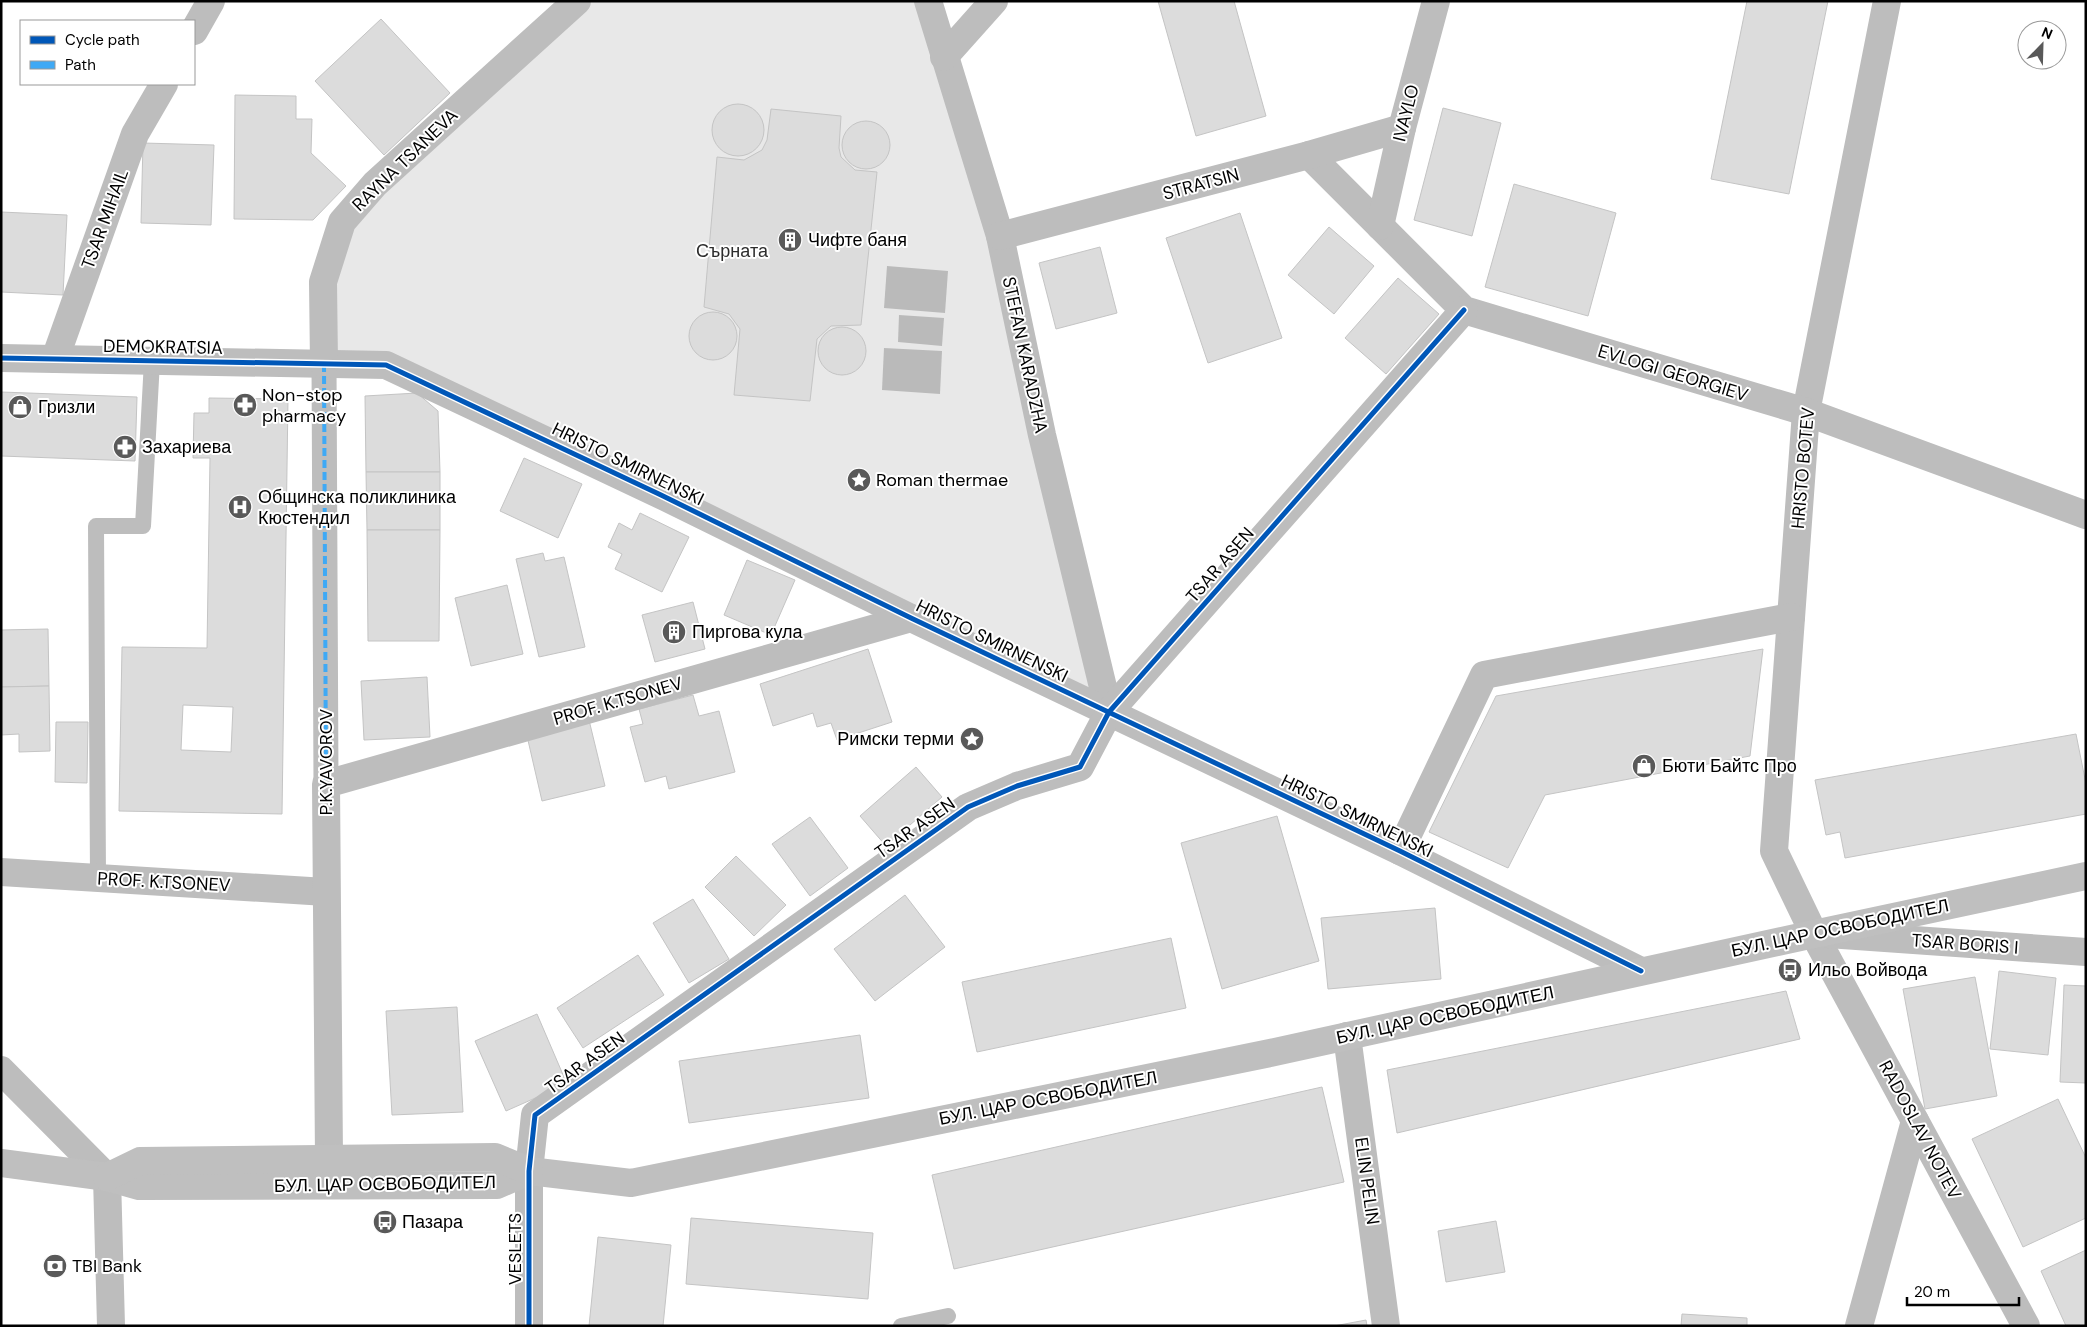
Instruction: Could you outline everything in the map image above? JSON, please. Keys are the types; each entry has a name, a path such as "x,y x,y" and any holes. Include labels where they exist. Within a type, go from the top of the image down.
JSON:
{"main road":[{"name":"БУЛ. ЦАР ОСВОБОДИТЕЛ","path":"1,1163 108,1177 139,1186 497,1186 529,1172 631,1183 1347,1036 2086,876"},
{"path":"108,1177 140,1162 329,1159 495,1158 529,1172"}],"street":[{"path":"195,29 211,1"},
{"name":"RAYNA TSANEVA","path":"324,364 323,282 342,222 374,184 577,1"},
{"name":"STEFAN KARADZHA","path":"928,1 1000,236 1042,435 1108,712"},
{"path":"944,57 994,1"},
{"name":"IVAYLO","path":"1380,226 1402,128 1436,1"},
{"name":"HRISTO BOTEV","path":"1814,934 1774,851 1806,412 1887,1"},
{"name":"TSAR MIHAIL","path":"55,359 135,134 163,85"},
{"name":"STRATSIN","path":"1000,236 1309,155 1402,128"},
{"name":"EVLOGI GEORGIEV","path":"1309,155 1464,310 1806,412 2086,515"},
{"name":"TSAR ASEN","path":"529,1172 536,1115 968,807 1017,786 1080,766 1108,712 1464,310"},
{"name":"DEMOKRATSIA","path":"1,358 324,364"},
{"name":"HRISTO SMIRNENSKI","path":"324,364 386,365 661,495 911,618 1400,851 1641,971"},
{"name":"P.K.YAVOROV","path":"324,364 329,1159"},
{"path":"1400,851 1484,675 1791,617"},
{"name":"PROF. K.TSONEV","path":"326,784 911,618"},
{"name":"PROF. K.TSONEV","path":"1,872 326,892"},
{"name":"TSAR BORIS I","path":"1814,934 2086,952"},
{"name":"RADOSLAV NOTEV","path":"1814,934 2026,1326"},
{"name":"ELIN PELIN","path":"1347,1036 1386,1326"},
{"path":"1,1070 108,1177 111,1326"},
{"path":"1859,1326 1915,1121"},
{"name":"VESLETS","path":"529,1172 529,1326"}],"lane":[{"path":"98,878 96,526 143,526 152,361"},
{"path":"901,1326 948,1316"}],"green space":[{"name":"Сърната","path":"577,1 924,1 1042,435 1109,712 386,365 324,364 342,222"}],"shaded area":[{"path":"887,266 948,271 945,313 884,308"},
{"path":"899,315 944,318 942,346 898,342"},
{"path":"884,348 942,351 940,394 882,390"}],"building":[{"path":"1158,1 1234,1 1266,116 1196,136"},
{"path":"1747,1 1828,1 1789,194 1711,179"},
{"path":"381,19 450,93 384,155 315,81"},
{"path":"235,95 296,96 296,119 312,119 311,153 346,186 313,220 234,219"},
{"path":"738,104 748,106 756,112 762,120 764,130 762,140 756,148 748,154 738,156 728,154 720,148 714,140 712,130 714,120 720,112 728,106"},
{"path":"1443,108 1501,123 1472,236 1414,220"},
{"name":"Чифте баня","path":"771,109 841,116 839,148 841,157 855,170 877,172 861,325 831,326 817,339 810,401 734,395 740,329 729,314 704,307 717,157 744,160 762,150 767,140"},
{"path":"866,121 875,123 883,128 888,136 890,145 888,154 883,162 875,167 866,169 857,167 849,162 844,154 842,145 844,136 849,128 857,123"},
{"path":"143,143 214,145 211,225 141,223"},
{"path":"1514,184 1616,213 1588,316 1485,287"},
{"path":"1,212 67,215 63,295 1,292"},
{"path":"1240,213 1282,338 1208,363 1166,238"},
{"path":"1329,227 1374,266 1334,314 1288,275"},
{"path":"1100,247 1117,313 1056,329 1039,263"},
{"path":"1398,278 1439,314 1386,374 1345,338"},
{"path":"708,312 718,312 730,319 737,331 737,341 730,353 718,360 708,360 700,356 693,349 689,341 689,331 693,323 700,316"},
{"path":"837,327 847,327 859,334 866,346 866,356 859,368 847,375 837,375 829,371 822,364 818,356 818,346 822,338 829,331"},
{"path":"1,392 137,397 135,461 1,456"},
{"path":"417,393 438,411 440,472 366,472 365,396"},
{"name":"Общинска поликлиника Кюстендил","path":"209,398 288,399 282,814 119,811 122,647 207,648 210,458 193,458 194,413 209,413","holes":["183,705 233,707 231,752 181,750"]},
{"path":"524,458 582,484 558,538 500,511"},
{"path":"366,472 440,472 440,530 367,530"},
{"path":"640,513 689,537 662,592 615,569 622,554 608,547 619,523 632,530"},
{"path":"367,530 440,530 439,641 368,641"},
{"path":"543,553 545,561 564,557 585,647 539,657 516,559"},
{"path":"747,560 795,580 771,635 724,615"},
{"path":"507,585 523,654 471,666 455,598"},
{"name":"Пиргова кула","path":"693,602 705,649 655,662 642,615"},
{"path":"48,629 49,686 1,687 1,630"},
{"path":"868,649 892,722 837,740 831,723 817,727 813,713 773,726 760,684"},
{"path":"1763,649 1750,756 1545,795 1508,868 1429,832 1496,696"},
{"path":"427,677 430,737 364,740 361,681"},
{"path":"49,686 50,751 19,752 19,734 1,735 1,687"},
{"path":"693,695 699,716 719,711 735,772 669,789 666,776 645,782 630,727 643,724 639,709"},
{"path":"589,720 605,786 542,801 527,736"},
{"path":"56,722 88,722 87,783 55,782"},
{"path":"2076,734 2086,784 2086,814 1845,858 1840,832 1826,835 1815,780"},
{"path":"916,767 942,797 886,846 860,816"},
{"path":"1277,816 1319,961 1222,989 1181,843"},
{"path":"810,817 848,868 810,896 772,844"},
{"path":"736,856 786,905 754,936 705,887"},
{"path":"905,895 945,947 875,1001 834,949"},
{"path":"693,899 729,959 689,983 653,923"},
{"path":"1435,908 1441,979 1328,989 1321,918"},
{"path":"1171,938 1186,1008 977,1052 962,982"},
{"path":"638,955 664,995 583,1048 557,1008"},
{"path":"1999,971 2056,978 2048,1055 1990,1049"},
{"path":"1975,977 1997,1096 1925,1109 1903,989"},
{"path":"2064,985 2086,986 2086,1083 2060,1082"},
{"path":"1786,991 1800,1039 1397,1133 1387,1070"},
{"path":"457,1007 463,1112 392,1115 386,1011"},
{"path":"537,1014 567,1084 506,1111 475,1041"},
{"path":"860,1035 869,1098 689,1123 679,1061"},
{"path":"1322,1087 1344,1182 954,1269 932,1175"},
{"path":"2058,1099 2086,1158 2086,1218 2023,1247 1972,1139"},
{"path":"691,1218 873,1233 868,1299 686,1284"},
{"path":"1496,1221 1505,1272 1446,1282 1438,1231"},
{"path":"598,1237 671,1245 663,1326 589,1326"},
{"path":"2086,1250 2086,1326 2066,1326 2041,1271"},
{"path":"1682,1314 1747,1318 1747,1326 1681,1326"},
{"path":"1366,1320 1367,1326 1334,1326"}],"marked path":[{"path":"324,364 326,784"}],"cycle path":[{"path":"529,1326 529,1171 535,1115 968,807 1017,786 1080,767 1109,712 1464,310"},
{"path":"1,358 386,365 661,495 911,618 1400,851 1641,971"}],"place":[{"name":"Чифте баня","path":"790,240"},
{"name":"Non-stop pharmacy","path":"245,405"},
{"name":"Гризли","path":"20,407"},
{"name":"Захариева","path":"125,447"},
{"name":"Roman thermae","path":"859,480"},
{"name":"Общинска поликлиника Кюстендил","path":"240,507"},
{"name":"Пиргова кула","path":"674,632"},
{"name":"Римски терми","path":"972,739"},
{"name":"Бюти Байтс Про","path":"1644,766"},
{"name":"Ильо Войвода","path":"1790,970"},
{"name":"Пазара","path":"385,1222"},
{"name":"TBI Bank","path":"55,1266"}]}
